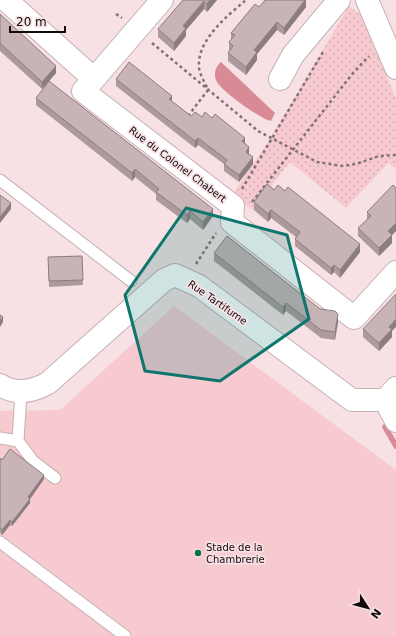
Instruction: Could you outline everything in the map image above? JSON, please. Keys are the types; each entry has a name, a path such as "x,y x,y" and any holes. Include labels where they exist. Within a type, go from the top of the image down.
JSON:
{"street":[{"path":"6,0 94,79 162,0"},
{"path":"280,79 292,55 339,0"},
{"path":"367,0 393,57"},
{"name":"Rue du Colonel Chabert","path":"94,79 84,91 233,210 232,222 354,318 396,272"},
{"name":"Rue Tartifume","path":"21,392 36,390 48,383 164,280 175,275 199,286 352,400 390,394"},
{"path":"0,385 5,388 21,392"},
{"path":"390,394 396,421"}],"lane":[{"path":"0,180 131,281"},
{"path":"21,392 18,441 33,461 55,478"},
{"path":"0,438 18,441"},
{"path":"0,542 125,636"}],"path":[{"path":"208,90 199,68 202,51 215,31 229,14 246,0"},
{"path":"116,14 258,131 293,150 317,162 342,166 356,164 379,156 396,155"},
{"path":"186,280 220,227 233,210 272,138 327,46"},
{"path":"233,210 247,208 353,73 373,52 393,57"},
{"path":"185,121 208,90"}],"highlighted area":[{"path":"186,208 287,235 309,319 220,381 145,371 125,295"}],"shaded area":[{"path":"349,6 360,14 396,98 396,169 388,163 346,208 290,162 253,210 232,195 266,145"},
{"path":"221,62 275,113 271,121 259,115 234,98 217,82 215,74 216,69"},
{"name":"Stade de la Chambrerie","path":"174,306 396,470 396,636 0,636 0,411 60,410"}],"building":[{"path":"183,0 210,0 207,4 204,1 183,26 186,28 174,43 158,29"},
{"path":"265,0 305,0 284,28 277,22 254,50 257,52 246,67 228,53 233,46 229,42 235,35 231,33 255,4 259,7"},
{"path":"0,14 56,66 42,82 0,43"},
{"path":"129,62 172,96 169,99 191,116 195,112 202,117 205,112 212,118 215,114 245,138 242,141 249,147 246,152 253,157 239,175 224,164 227,160 198,138 195,141 116,79"},
{"path":"49,81 213,209 203,222 190,211 187,215 156,192 159,189 135,169 132,173 36,98"},
{"path":"267,184 274,190 278,185 285,191 288,187 360,244 340,270 334,265 331,268 295,239 300,232 271,210 268,214 254,202"},
{"path":"393,185 396,188 396,223 388,231 392,235 379,248 358,228 371,216 367,212"},
{"path":"0,195 11,203 0,217"},
{"path":"227,236 320,309 335,311 338,314 335,332 321,330 286,303 283,307 214,253"},
{"path":"82,256 83,280 49,281 48,257"},
{"path":"396,294 396,319 389,327 392,329 379,343 363,329"},
{"path":"10,449 44,475 28,497 30,499 12,522 10,520 2,530 0,528 0,458 2,460"}],"waterway":[{"path":"385,427 396,446"}],"place":[{"name":"Stade de la Chambrerie","path":"198,553"}]}
